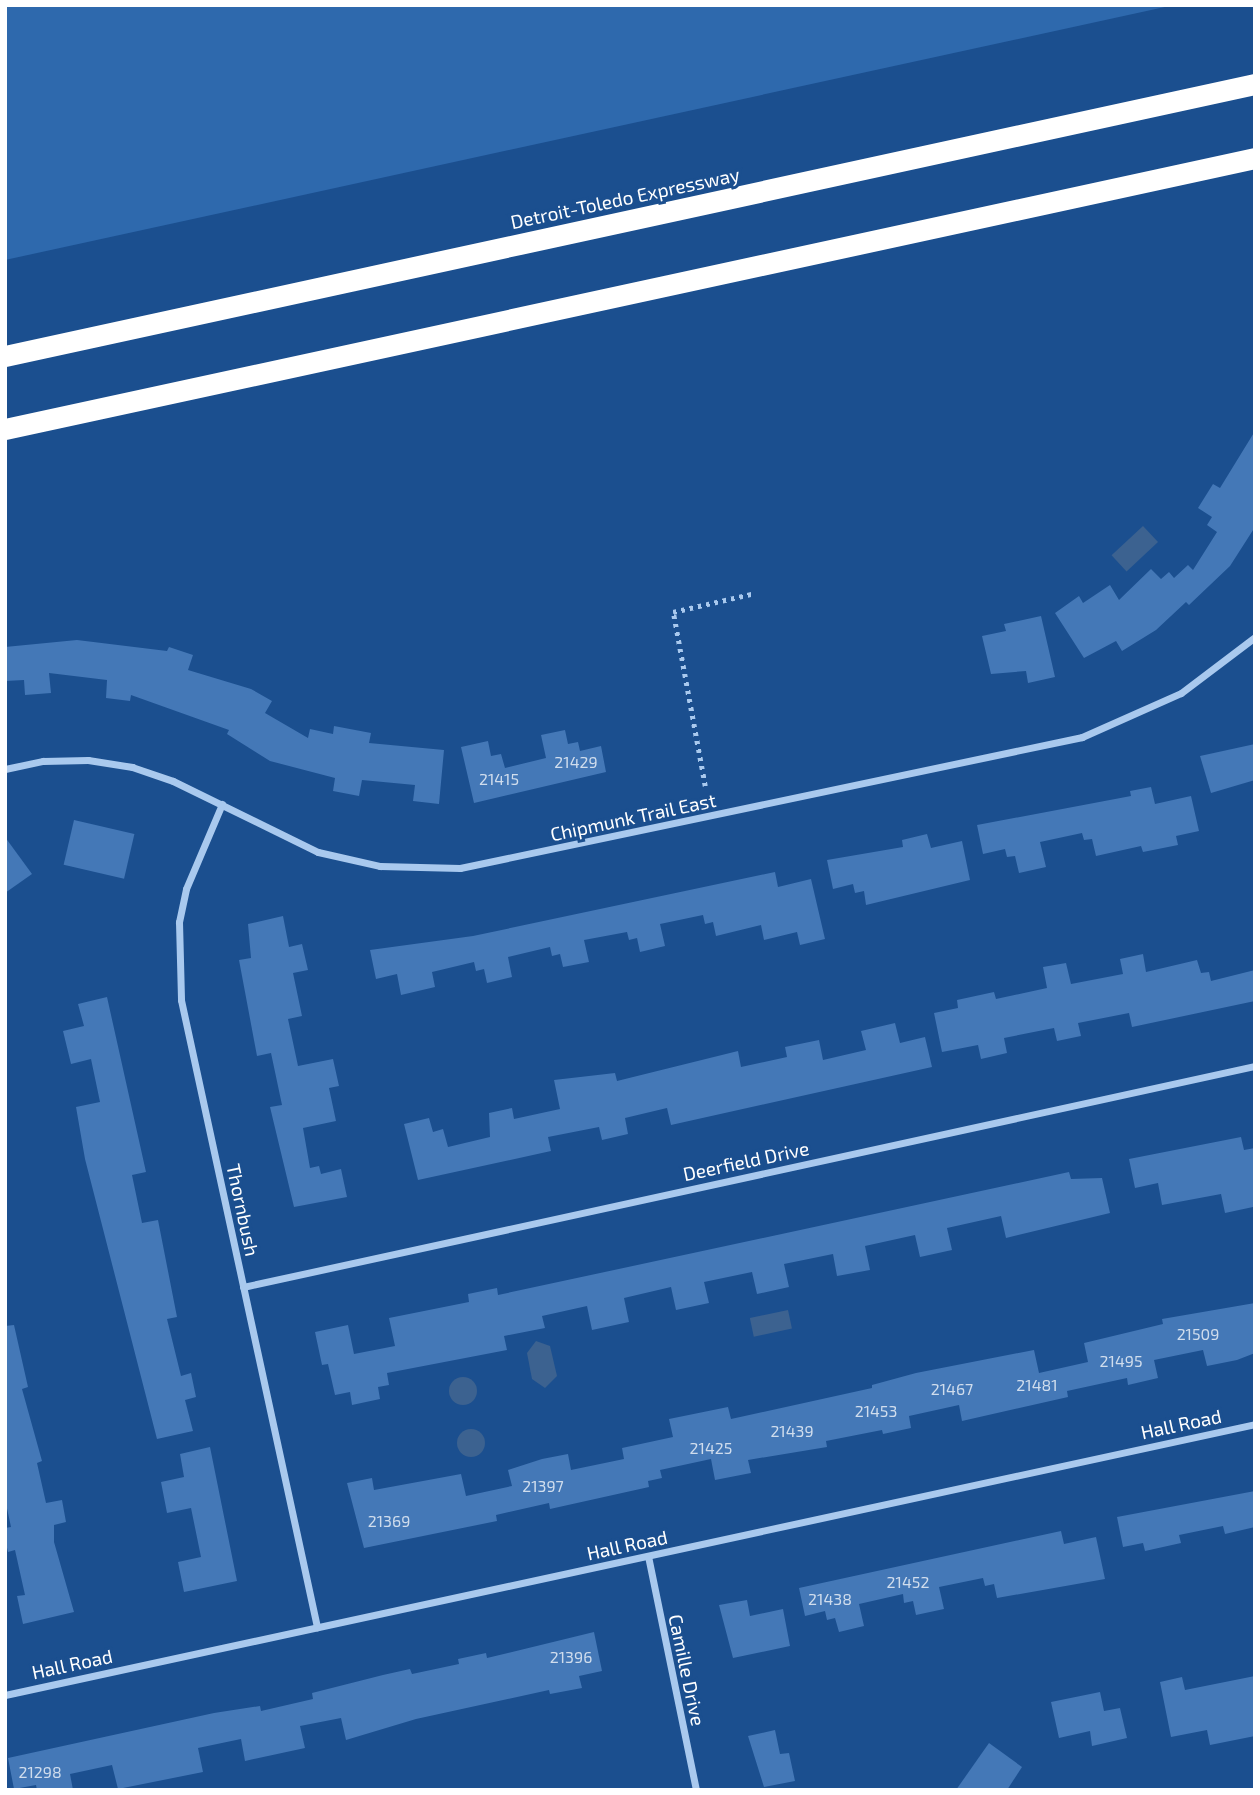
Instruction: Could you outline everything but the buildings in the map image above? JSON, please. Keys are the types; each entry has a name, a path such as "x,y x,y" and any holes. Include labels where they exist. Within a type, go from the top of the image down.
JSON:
{"highway":[{"name":"Detroit-Toledo Expressway","path":"5,356 1255,84"},
{"path":"5,429 1255,158"}],"street":[{"name":"Chipmunk Trail East","path":"5,769 43,761 88,760 132,767 222,804 288,841 349,860 416,869 492,864 1082,737 1181,693 1255,637"},
{"name":"Thornbush","path":"222,804 186,889 178,966 243,1287 317,1627"},
{"name":"Deerfield Drive","path":"243,1287 1255,1066"},
{"name":"Hall Road","path":"5,1695 1255,1424"},
{"name":"Camille Drive","path":"648,1556 696,1790"}],"path":[{"path":"705,786 673,612 755,593"}],"shaded area":[{"path":"5,5 1174,5 5,260"},
{"path":"1143,526 1158,542 1127,571 1112,555"},
{"path":"788,1310 792,1329 754,1337 750,1318"},
{"path":"536,1341 550,1346 557,1376 545,1388 532,1379 527,1353"},
{"path":"463,1377 473,1381 477,1391 473,1401 463,1405 453,1401 449,1391 453,1381"},
{"path":"471,1429 481,1433 485,1443 481,1453 471,1457 461,1453 457,1443 461,1433"}]}
